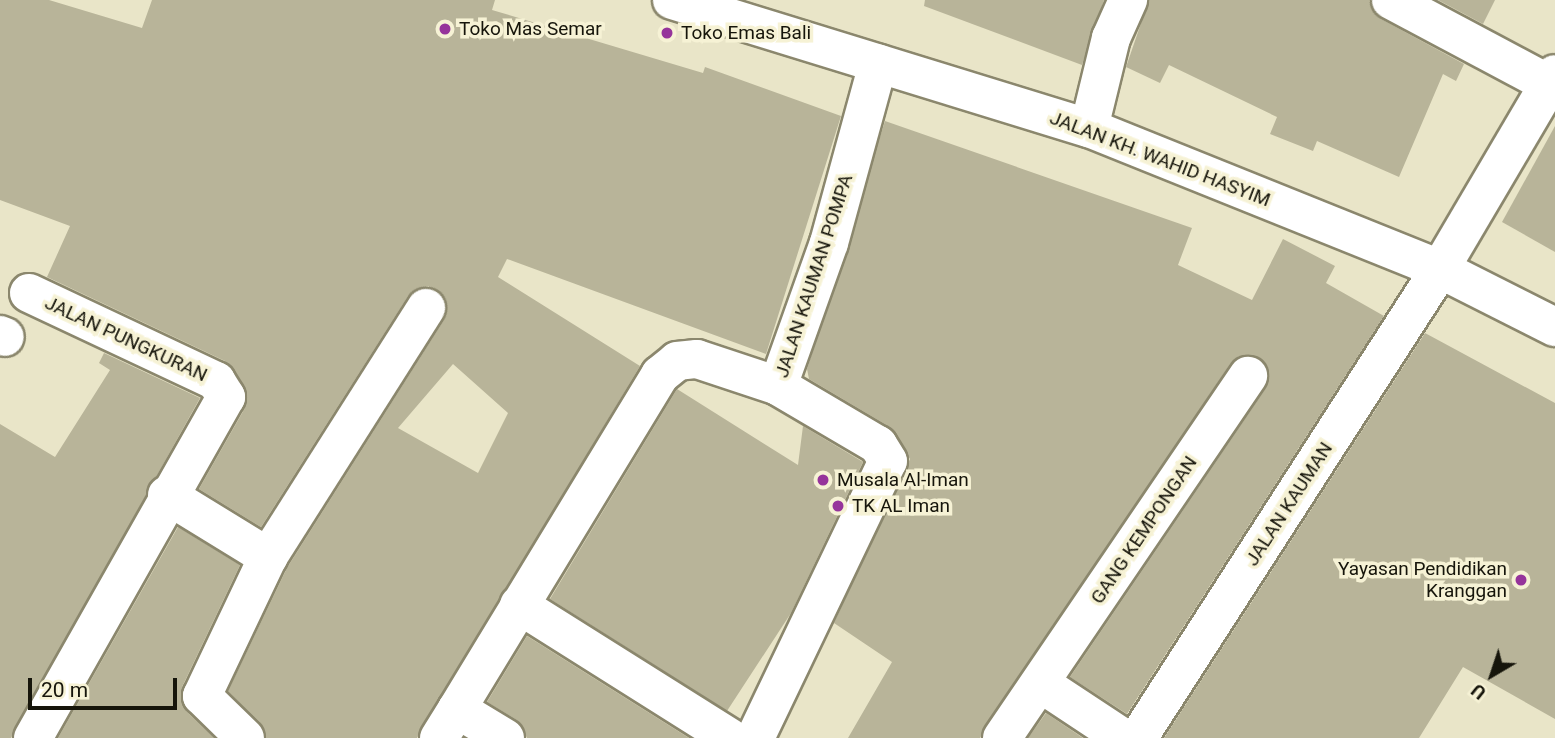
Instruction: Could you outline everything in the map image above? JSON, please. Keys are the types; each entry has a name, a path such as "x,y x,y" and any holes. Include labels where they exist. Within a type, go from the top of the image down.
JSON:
{"street":[{"name":"JALAN KH. WAHID HASYIM","path":"672,0 1089,128 1440,269 1555,327"},
{"path":"1089,128 1111,38 1128,0"},
{"path":"1391,0 1552,79"},
{"name":"JALAN KAUMAN POMPA","path":"755,738 888,461 878,444 778,386 829,243 878,64"},
{"name":"JALAN KAUMAN","path":"1138,738 1440,269 1552,79"},
{"name":"JALAN PUNGKURAN","path":"29,293 225,390 224,403 167,495"},
{"path":"245,738 202,696 268,557 426,309"},
{"path":"505,738 448,723 660,375 677,361 697,359 778,386"},
{"name":"GANG KEMPONGAN","path":"1003,738 1248,376"},
{"path":"33,738 167,495 268,557"},
{"path":"519,605 730,738"},
{"path":"1040,683 1123,738"}],"building":[{"path":"0,0 49,0 142,28 152,0 495,0 492,10 703,73 705,67 841,116 766,354 507,259 498,277 640,366 417,738 266,738 260,722 228,691 287,568 444,320 446,299 428,286 408,296 261,527 199,489 245,408 245,386 225,361 47,277 70,226 0,200","holes":["453,364 508,413 478,473 398,428"]},
{"path":"925,0 1104,0 1082,65 924,6"},
{"path":"1149,0 1369,0 1381,19 1464,64 1456,81 1443,74 1399,177 1317,141 1313,151 1270,134 1277,117 1169,65 1160,83 1126,67"},
{"path":"1438,0 1495,0 1483,24"},
{"path":"885,121 1192,228 1178,265 1252,300 1283,239 1335,266 1326,283 1384,316 1127,714 1070,677 1266,388 1268,367 1260,358 1239,356 1230,364 980,738 848,738 892,662 834,623 910,459 890,427 809,379 807,369"},
{"path":"1555,126 1555,252 1502,222"},
{"path":"1425,333 1555,403 1555,719 1463,667 1419,738 1164,738"},
{"path":"104,353 200,398 11,738 0,738 0,424 55,457 110,370 99,363"},
{"path":"677,389 798,465 803,426 863,462 791,613 727,711 550,599"},
{"path":"178,527 240,565 182,687 186,711 214,738 58,738"},
{"path":"527,636 689,738 527,738 517,720 487,702"},
{"path":"1046,713 1083,738 1028,738"}],"place":[{"name":"Toko Mas Semar","path":"445,29"},
{"name":"Toko Emas Bali","path":"667,33"},
{"name":"Musala Al-Iman","path":"823,480"},
{"name":"TK AL Iman","path":"838,506"},
{"name":"Yayasan Pendidikan Kranggan","path":"1521,580"}]}
